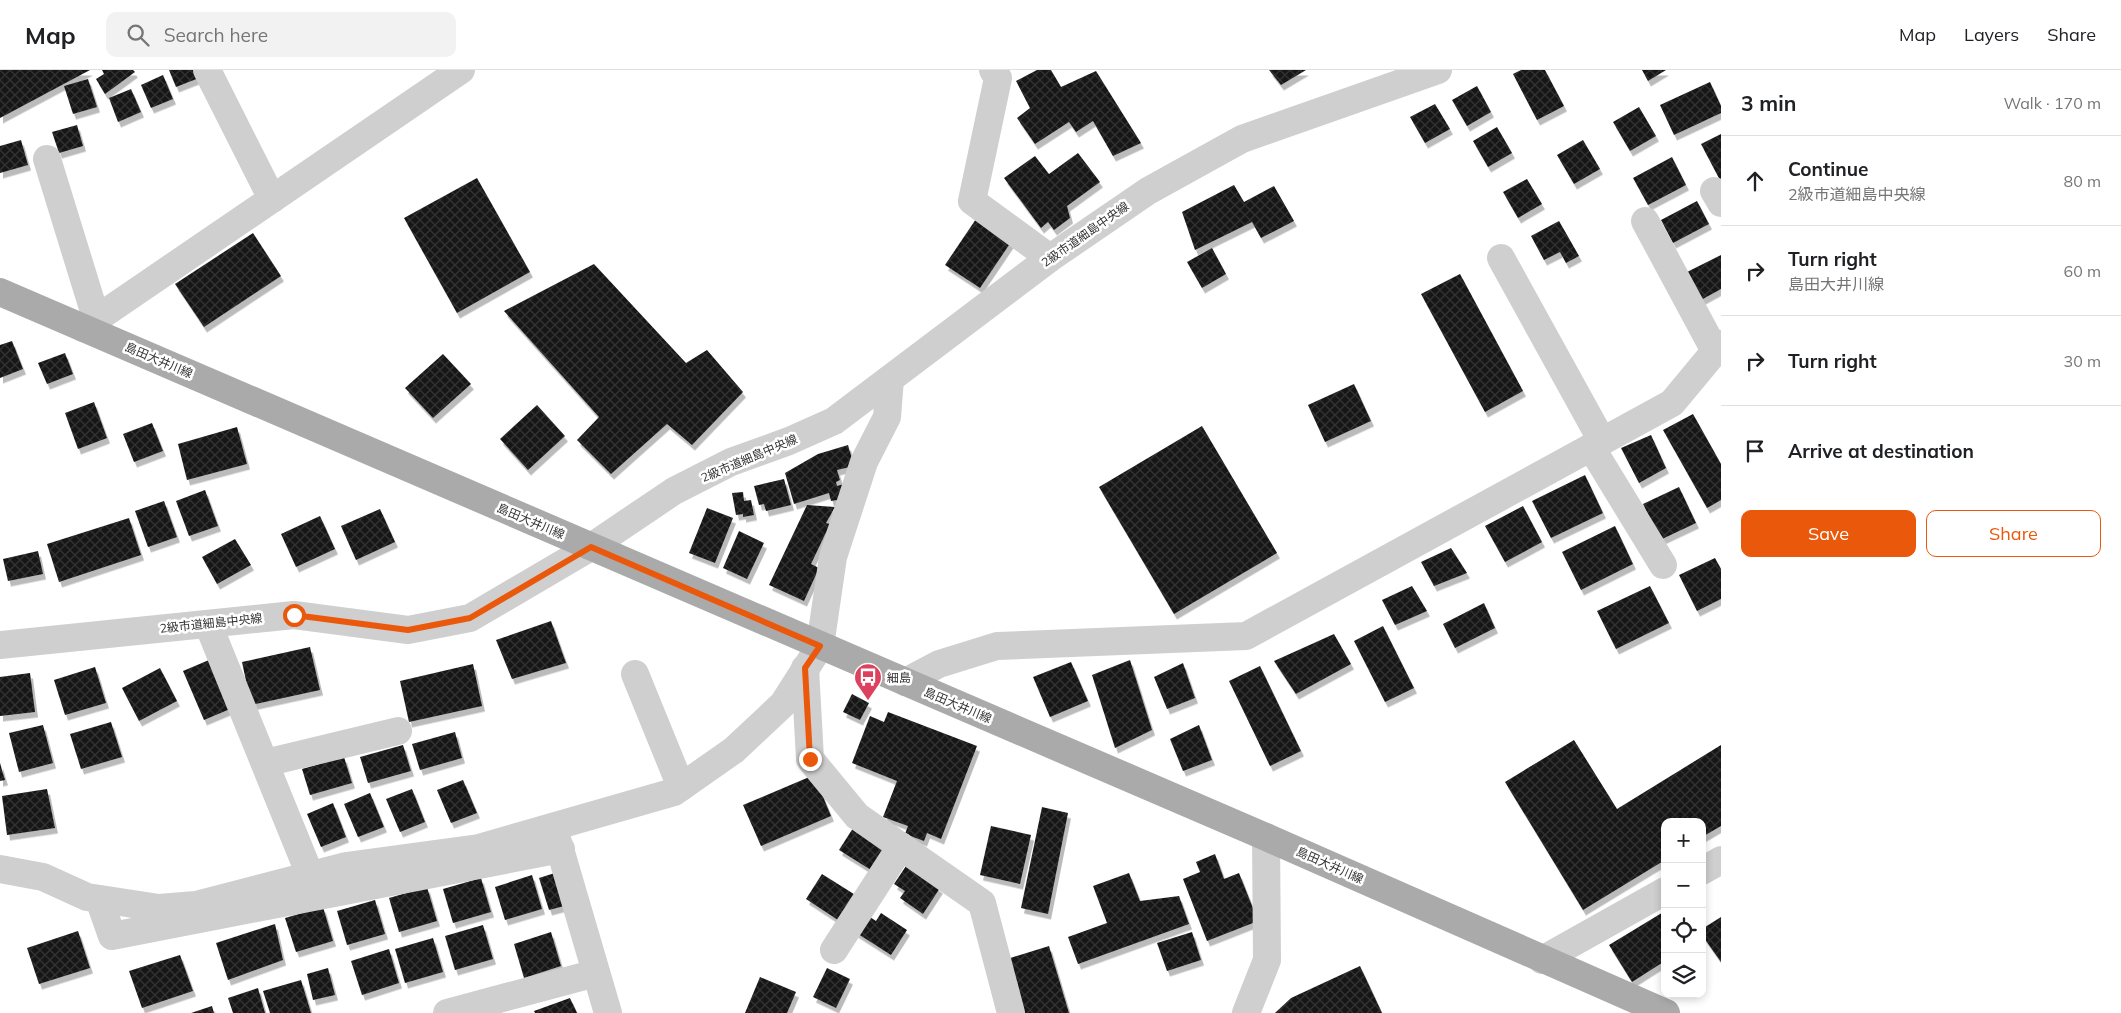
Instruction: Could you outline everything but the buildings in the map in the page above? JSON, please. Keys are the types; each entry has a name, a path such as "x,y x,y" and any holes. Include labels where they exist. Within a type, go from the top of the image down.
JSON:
{"main road":[{"name":"島田大井川線","path":"0,292 89,323 591,547 813,657 905,682 1266,837 1666,1013"}],"street":[{"path":"207,70 272,199"},
{"path":"48,159 89,323 461,70"},
{"path":"993,70 998,78 972,201 1050,258"},
{"name":"2級市道細島中央線","path":"0,645 294,615 408,630 470,618 591,547 674,491 731,462 789,441 834,421 1050,258 1148,190 1242,140 1438,70"},
{"path":"905,682 939,664 997,646 1246,636 1672,403 1718,348 1645,220"},
{"path":"1501,258 1597,444 1663,565"},
{"path":"890,379 887,417 864,462 834,557 813,657 810,759 857,816 982,903 1011,1013"},
{"path":"208,624 310,875"},
{"path":"99,899 112,936 557,838 674,792 734,750 783,704 813,657"},
{"path":"635,674 680,787"},
{"path":"265,763 398,731"},
{"path":"1246,1013 1267,960 1266,837"},
{"path":"557,838 608,1013"},
{"path":"834,950 901,846"},
{"path":"0,869 43,877 87,897 159,908 196,906 346,866 490,854"},
{"path":"1706,869 1721,860"},
{"path":"1542,960 1661,894"},
{"path":"453,1012 596,973"}],"place":[{"name":"細島","path":"868,701"}],"route":[{"path":"294,615 408,630 470,618 591,547 820,646 805,668 810,759"}]}
